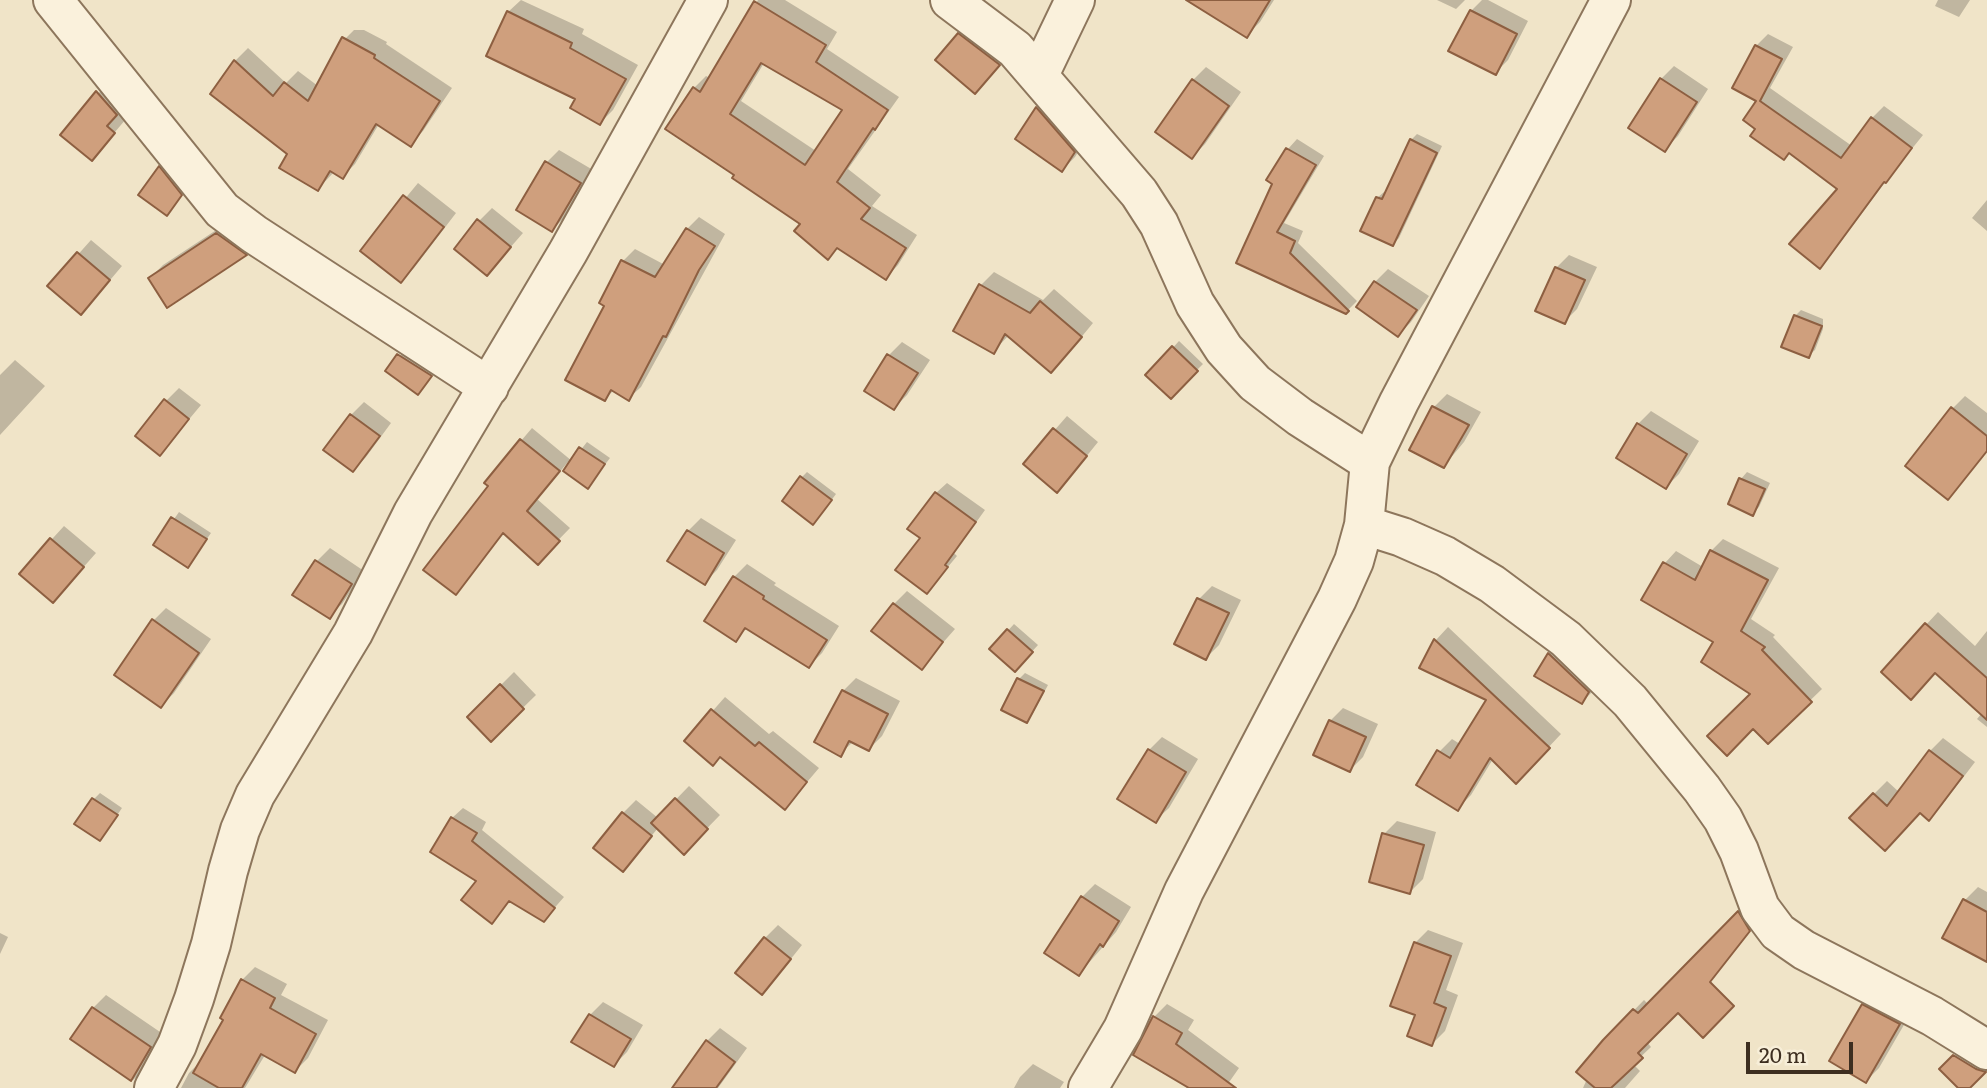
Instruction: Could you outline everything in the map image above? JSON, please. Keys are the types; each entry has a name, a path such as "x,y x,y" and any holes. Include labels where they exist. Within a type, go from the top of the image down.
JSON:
{"street":[{"path":"53,0 222,210 254,234 489,387"},
{"path":"154,1088 177,1045 194,999 240,830 255,795 353,633 413,513 568,252 708,0"},
{"path":"950,0 1015,49 1139,193 1159,224 1195,304 1224,349 1255,383 1300,417 1370,462"},
{"path":"1039,75 1075,0"},
{"path":"1088,1088 1123,1029 1184,891 1354,561 1364,526 1370,462 1611,0"},
{"path":"1364,526 1402,537 1445,556 1492,584 1566,639 1630,701 1723,819 1739,851 1760,908 1778,932 1804,950 1933,1016 1987,1050"}],"building":[{"path":"1186,0 1270,0 1247,38"},
{"path":"754,1 826,45 816,62 888,110 837,182 870,208 861,219 906,248 886,280 837,248 828,260 794,231 800,224 665,129 693,87 700,92","holes":["761,63 842,110 805,165 730,114"]},
{"path":"1470,10 1517,34 1496,75 1448,51"},
{"path":"507,11 572,43 570,48 626,79 600,125 570,108 575,99 486,56"},
{"path":"958,33 1000,65 975,94 935,60"},
{"path":"342,37 375,55 374,58 440,101 411,147 376,124 343,179 330,171 318,191 279,168 287,154 210,94 234,60 273,96 284,82 308,101"},
{"path":"1755,45 1782,59 1760,101 1841,158 1871,117 1912,148 1820,269 1789,244 1837,189 1789,153 1784,160 1750,136 1755,129 1743,120 1756,101 1732,88"},
{"path":"1660,78 1697,102 1665,152 1628,128"},
{"path":"1192,79 1229,106 1192,159 1155,132"},
{"path":"96,91 117,115 107,126 115,133 92,161 60,135"},
{"path":"1036,107 1075,152 1062,172 1015,139"},
{"path":"1410,139 1437,153 1393,246 1360,231 1376,197 1382,199"},
{"path":"1286,148 1316,165 1277,232 1295,241 1290,253 1349,311 1346,314 1236,263 1272,184 1266,180"},
{"path":"545,161 581,183 552,232 516,210"},
{"path":"159,166 182,195 167,216 138,195"},
{"path":"403,195 444,227 401,283 360,251"},
{"path":"477,219 511,247 487,276 454,249"},
{"path":"686,228 715,246 699,270 666,337 663,336 629,401 611,390 605,401 565,380 604,306 599,303 621,260 655,277"},
{"path":"216,233 247,255 167,308 148,278"},
{"path":"77,252 110,280 81,315 47,286"},
{"path":"1555,267 1585,280 1565,324 1535,311"},
{"path":"1374,281 1417,310 1398,337 1356,307"},
{"path":"979,284 1030,313 1040,301 1082,337 1051,373 1005,334 994,354 953,331"},
{"path":"1794,315 1822,326 1809,358 1781,347"},
{"path":"1172,346 1198,371 1171,399 1145,375"},
{"path":"397,354 432,376 418,395 385,371"},
{"path":"887,354 918,373 894,410 864,391"},
{"path":"164,399 189,419 160,456 135,436"},
{"path":"1432,406 1469,425 1444,468 1409,450"},
{"path":"1951,407 1987,436 1987,451 1948,500 1905,466"},
{"path":"350,414 380,436 353,472 323,450"},
{"path":"1637,423 1687,454 1666,489 1616,458"},
{"path":"1053,428 1087,456 1057,493 1023,464"},
{"path":"520,439 560,471 527,511 560,541 538,565 503,533 456,595 423,570 488,486 484,483"},
{"path":"579,447 605,464 588,489 563,471"},
{"path":"800,476 832,500 813,525 782,501"},
{"path":"1739,478 1765,489 1753,516 1728,504"},
{"path":"935,492 976,522 945,565 948,567 927,594 895,570 920,538 907,529"},
{"path":"171,517 207,539 188,568 153,545"},
{"path":"687,530 724,553 705,585 667,561"},
{"path":"50,538 84,567 53,603 19,574"},
{"path":"1710,550 1768,580 1741,631 1765,647 1762,650 1812,702 1768,744 1753,729 1727,756 1707,736 1750,694 1701,662 1713,642 1641,600 1663,562 1695,580"},
{"path":"315,560 352,584 330,619 292,595"},
{"path":"733,576 764,596 763,599 827,640 809,668 745,628 736,642 704,621"},
{"path":"1197,598 1229,613 1206,660 1174,644"},
{"path":"893,603 943,642 922,670 871,631"},
{"path":"152,619 199,653 161,708 114,675"},
{"path":"1925,623 1987,678 1987,720 1935,673 1911,700 1881,672"},
{"path":"1007,629 1033,652 1015,672 989,649"},
{"path":"1434,639 1550,748 1516,784 1490,758 1458,811 1416,785 1437,750 1450,758 1486,700 1419,668"},
{"path":"1548,653 1589,692 1582,704 1534,676"},
{"path":"1017,678 1044,691 1027,723 1001,710"},
{"path":"500,684 524,709 491,742 467,717"},
{"path":"842,690 888,714 869,751 849,741 841,757 814,742"},
{"path":"711,709 755,746 759,742 807,782 785,810 720,757 713,766 684,741"},
{"path":"1329,720 1366,737 1350,772 1313,755"},
{"path":"1148,749 1186,772 1156,823 1117,799"},
{"path":"1929,750 1963,776 1929,821 1920,813 1885,851 1849,818 1873,793 1887,806"},
{"path":"92,798 118,815 100,841 74,824"},
{"path":"675,798 708,829 684,855 651,823"},
{"path":"622,812 652,836 623,872 593,848"},
{"path":"451,817 477,833 472,841 555,908 544,922 509,901 492,924 461,900 476,881 430,852"},
{"path":"1382,833 1424,845 1410,894 1369,882"},
{"path":"1081,896 1119,921 1103,947 1100,944 1079,976 1044,953"},
{"path":"1963,899 1987,912 1987,962 1942,938"},
{"path":"1738,911 1750,931 1710,982 1734,1006 1703,1038 1678,1013 1638,1053 1643,1058 1611,1088 1595,1088 1576,1072 1633,1009 1638,1013"},
{"path":"764,937 791,959 762,995 735,973"},
{"path":"1414,942 1451,956 1434,1003 1446,1008 1432,1046 1407,1036 1415,1015 1390,1006"},
{"path":"241,979 275,998 270,1008 316,1034 295,1073 261,1054 242,1088 219,1088 193,1073 223,1020 220,1018"},
{"path":"1862,1004 1900,1024 1866,1083 1829,1061"},
{"path":"92,1007 151,1047 131,1081 70,1039"},
{"path":"589,1014 631,1039 614,1067 571,1042"},
{"path":"1153,1016 1182,1033 1176,1044 1236,1088 1189,1088 1133,1055"},
{"path":"706,1040 735,1062 716,1088 672,1088"},
{"path":"1953,1055 1986,1072 1970,1088 1958,1088 1939,1069"}]}
